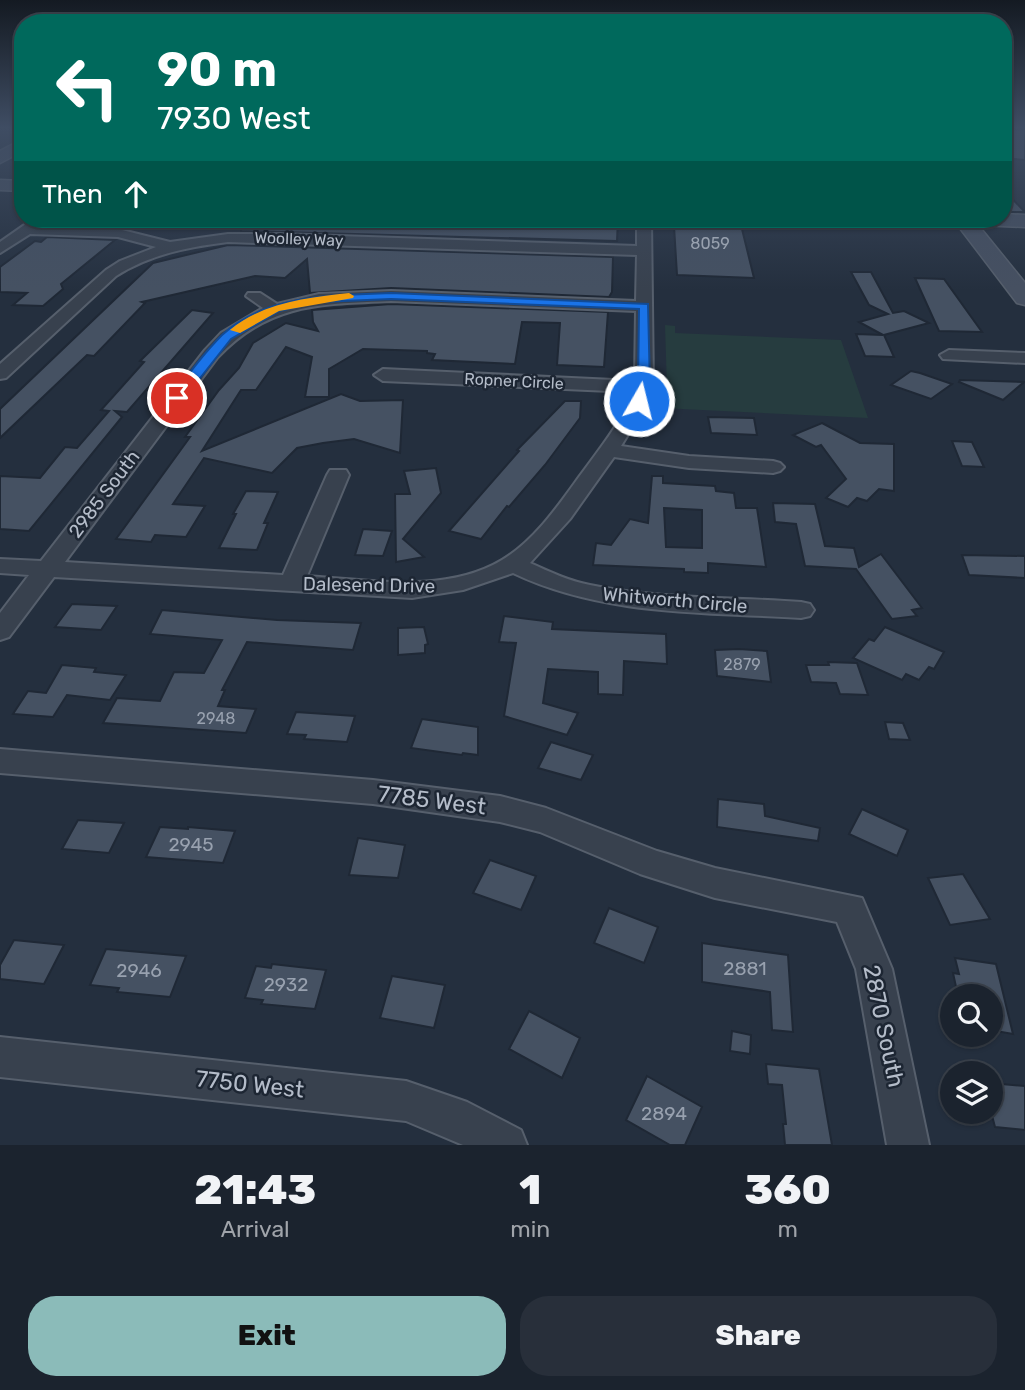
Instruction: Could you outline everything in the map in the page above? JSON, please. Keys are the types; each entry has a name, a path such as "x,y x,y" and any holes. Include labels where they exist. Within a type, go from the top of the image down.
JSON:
{"street":[{"path":"0,249 30,228"},
{"name":"Dalesend Drive","path":"0,566 412,590 460,584 513,564 543,538 639,401 644,387 644,228"},
{"path":"970,228 1025,298"},
{"path":"27,230 126,234 158,241 170,247"},
{"name":"Woolley Way","path":"0,374 111,273 144,255 170,247 209,240 257,237 645,251"},
{"path":"254,296 275,309"},
{"name":"2985 South","path":"0,631 211,354 243,325 275,309 319,299 350,296 644,306"},
{"path":"948,355 1025,358"},
{"name":"Ropner Circle","path":"383,374 644,387"},
{"path":"607,450 689,463 773,467"},
{"path":"292,583 338,475"},
{"name":"Whitworth Circle","path":"513,564 554,583 589,593 632,599 801,610"},
{"name":"7785 West","path":"0,761 373,792 500,808 547,821 652,864 715,883 850,909"},
{"name":"2870 South","path":"850,909 874,969 908,1145"},
{"name":"7750 West","path":"0,1056 406,1101 452,1116 500,1141"}],"green space":[{"path":"665,325 675,326 675,333 841,340 868,418 661,408 667,389"}],"building":[{"path":"1012,198 1025,212 1012,212"},
{"path":"241,228 618,228 617,241 241,231"},
{"path":"674,228 742,229 754,278 677,275"},
{"path":"47,237 115,240 61,284 63,289 43,306 13,305 27,293 0,292 0,267 35,241 41,242"},
{"path":"228,245 613,257 612,292 609,297 391,288 310,293 307,259 285,278 255,276 142,302 145,303 94,356 87,355 0,438 0,409 153,263"},
{"path":"851,272 871,272 893,313 904,311 929,323 884,335 894,357 865,356 856,334 883,335 859,322 888,314 869,305"},
{"path":"915,278 944,279 982,332 939,331"},
{"path":"391,304 608,312 604,367 557,365 560,323 522,322 515,364 432,360 435,354 427,351 363,349 329,369 329,397 305,397 312,357 286,347 256,390 241,390 202,451 341,394 360,401 403,400 400,453 354,439 323,443 297,448 272,473 204,458 173,504 205,506 186,537 155,535 151,542 116,539 190,437 185,437 219,390 239,368 253,343 286,323 318,331 313,322 312,310"},
{"path":"192,310 213,313 127,412 115,411 122,417 29,531 0,529 0,476 40,478 65,447 77,448 109,411 101,410 144,362 140,361"},
{"path":"911,371 952,384 931,399 891,385"},
{"path":"959,382 1024,382 1003,400"},
{"path":"565,401 581,401 580,418 545,465 481,539 449,531 519,451 517,450"},
{"path":"708,417 754,418 757,435 711,433"},
{"path":"822,423 860,443 894,444 894,491 879,489 867,501 857,498 848,507 826,498 846,479 821,445 816,447 793,435"},
{"path":"952,441 972,442 984,467 962,466"},
{"path":"436,468 441,493 403,539 424,557 396,562 395,494 410,494 404,471"},
{"path":"652,476 663,476 663,483 715,486 716,491 734,493 736,508 757,508 766,567 708,563 708,573 684,572 684,569 593,565 596,543 611,545 630,519 648,523","holes":["664,508 702,510 702,548 666,547"]},
{"path":"246,491 278,492 264,523 268,523 257,550 219,548 236,514 233,514"},
{"path":"773,503 815,504 825,546 854,548 859,567 881,554 922,608 912,610 917,616 892,619 856,569 805,566 796,524 775,522"},
{"path":"363,529 392,531 383,556 355,555"},
{"path":"962,555 1025,556 1025,578 969,575"},
{"path":"72,604 117,606 101,630 55,627"},
{"path":"162,610 277,620 361,623 353,650 247,642 222,690 225,690 218,706 256,709 246,733 103,723 117,698 160,701 174,672 204,673 222,640 150,634"},
{"path":"504,616 553,622 552,629 666,634 667,664 624,661 623,695 598,694 598,672 548,669 543,703 578,713 567,735 504,716 516,643 499,642"},
{"path":"424,627 428,644 425,645 425,653 398,655 398,628"},
{"path":"885,627 944,652 934,669 929,667 919,680 906,674 902,680 853,658 869,639 874,641"},
{"path":"715,650 767,651 771,682 717,676"},
{"path":"828,662 857,663 868,695 840,694 836,683 811,682 806,665 829,665"},
{"path":"62,665 96,668 94,672 126,675 110,700 67,695 53,717 13,714 28,691 46,693"},
{"path":"296,712 355,716 347,742 304,739 306,735 287,734"},
{"path":"422,719 478,727 478,755 411,748"},
{"path":"885,722 903,723 910,740 889,739"},
{"path":"551,742 593,755 581,780 538,768"},
{"path":"718,799 764,804 765,816 820,828 818,841 717,827"},
{"path":"862,809 908,830 897,856 849,834"},
{"path":"78,820 124,823 109,853 62,849"},
{"path":"160,827 235,831 223,863 146,857"},
{"path":"358,838 405,845 398,878 349,875"},
{"path":"490,860 536,876 521,910 473,893"},
{"path":"963,874 990,919 950,925 928,878"},
{"path":"609,908 658,927 644,963 594,943"},
{"path":"14,940 64,945 44,984 0,979 0,965"},
{"path":"702,943 788,955 793,1032 772,1030 770,992 702,982"},
{"path":"106,949 186,956 170,997 117,992 119,988 90,985"},
{"path":"955,958 996,964 1001,984 955,984 953,973 959,974"},
{"path":"272,964 326,970 315,1009 261,1004 263,1000 245,998 256,966 271,968"},
{"path":"392,976 445,985 434,1028 380,1018"},
{"path":"1003,993 1013,1034 1003,1032"},
{"path":"529,1011 580,1038 562,1078 509,1049"},
{"path":"732,1031 751,1035 750,1054 730,1051"},
{"path":"766,1064 819,1069 832,1145 785,1145 782,1085 768,1084"},
{"path":"647,1076 702,1107 685,1145 670,1145 626,1120"},
{"path":"1003,1084 1025,1086 1025,1130 995,1127 994,1124 1003,1124"}],"slow traffic":[{"path":"236,330 275,309 319,299 349,296"}],"route":[{"path":"177,398 227,337 260,316 275,309 319,299 391,296 644,306 644,387 639,401"}]}
